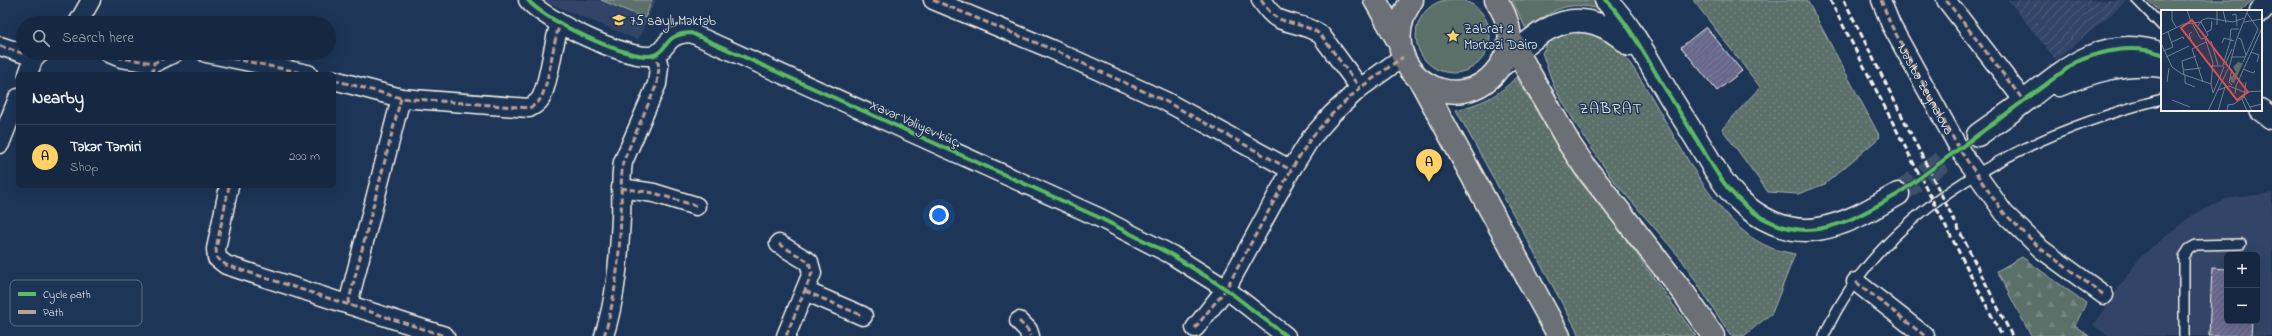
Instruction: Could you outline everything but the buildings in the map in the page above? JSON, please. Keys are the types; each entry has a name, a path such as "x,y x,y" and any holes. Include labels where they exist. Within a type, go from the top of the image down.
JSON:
{"main road":[{"path":"1375,0 1401,49 1410,70 1420,80 1434,88 1448,92 1463,91 1478,87 1490,78 1500,67"},
{"path":"1401,49 1400,27 1404,12 1412,0"},
{"path":"1499,3 1508,23 1513,45 1567,139 1585,167 1685,295 1713,336"},
{"path":"1420,80 1560,336"}],"street":[{"path":"82,16 91,0"},
{"path":"528,0 560,24 627,54 644,57 656,55 659,67 657,84 623,162 621,217 615,297 604,336"},
{"path":"933,0 1051,49 1165,101 1291,170"},
{"path":"1261,0 1269,11 1278,18 1313,29 1321,35 1360,88"},
{"path":"1606,0 1635,35 1657,76 1721,179 1736,198 1756,214 1773,224 1790,228 1816,229 1842,224 1868,212 1898,194"},
{"name":"Nəsibə Zeynalova","path":"1881,0 1891,25 1961,152 2004,213 2025,236 2104,295"},
{"path":"1946,0 2024,102"},
{"path":"2262,10 2271,0"},
{"path":"1500,67 1513,45 1552,23 1570,15 1582,15 1597,19 1609,25 1626,41 1657,76"},
{"path":"336,81 401,98 520,108 536,105 541,96 554,41 560,24"},
{"name":"Xavər Vəliyev küç.","path":"656,55 670,39 681,33 691,33 1098,218 1172,256 1226,288 1286,336"},
{"path":"0,46 16,50"},
{"path":"1195,328 1226,288 1291,170 1311,138 1332,114 1401,49"},
{"path":"1978,135 2024,102 2052,78 2076,62 2091,56 2123,49 2142,49 2161,54"},
{"path":"29,72 35,60"},
{"path":"127,60 153,68 164,60"},
{"path":"240,60 298,72"},
{"path":"2024,102 2080,76 2104,69 2141,65 2161,66"},
{"path":"348,304 401,98"},
{"path":"0,144 16,103"},
{"path":"2262,111 2272,118"},
{"path":"229,188 216,249 218,258 226,265 445,336"},
{"path":"621,188 649,192 696,206"},
{"path":"779,244 809,262 812,274 786,336"},
{"path":"1856,282 1925,336"},
{"path":"805,291 863,316"},
{"path":"1020,321 1028,330 1030,336"}],"lane":[{"path":"2137,0 2161,25"},
{"path":"1824,336 1835,312 1886,244 1908,223 1933,203 1977,174 2041,140 2113,111 2161,98"},
{"path":"2184,336 2184,257 2189,249 2196,245 2241,244"}],"shaded area":[{"name":"75 saylı Məktəb","path":"542,0 656,0 638,40"},
{"path":"2008,0 2128,0 2056,60"},
{"path":"2272,193 2272,336 2109,336 2093,325 2140,257 2191,216 2225,199"}],"green space":[{"name":"Zabrat 2 Mərkəzi Dairə","path":"1453,-1 1467,2 1479,10 1487,22 1490,36 1487,50 1479,62 1467,70 1453,73 1439,70 1427,62 1419,50 1416,36 1419,22 1427,10 1439,2"},
{"path":"601,0 652,0 645,18"},
{"path":"1512,0 1595,0 1599,9 1587,6 1568,6 1560,8 1526,29"},
{"path":"1693,0 1807,0 1880,137 1825,184 1798,194 1768,192 1722,129 1760,87"},
{"path":"2148,0 2252,0 2242,10 2161,10 2161,13"},
{"path":"1576,25 1607,38 1614,43 1632,66 1703,184 1723,211 1745,232 1769,247 1795,254 1772,313 1744,336 1731,336 1682,260 1613,180 1584,137 1555,89 1542,53 1548,42"},
{"path":"1516,77 1577,178 1611,219 1696,336 1580,336 1456,110 1489,98 1510,84"},
{"path":"2022,257 2086,303 2075,326 2089,336 2031,336 1997,271"}],"tunnel":[{"path":"1898,194 1978,135"}],"railway":[{"path":"1830,0 2002,336"},
{"path":"1844,0 2012,336"}],"marked path":[{"path":"933,0 1051,49 1165,101 1291,170"},
{"path":"1261,0 1271,13 1279,19 1306,27 1321,35 1360,88"},
{"path":"1881,0 1891,25 1961,152 2004,213 2041,249 2104,295"},
{"path":"1946,0 2024,101"},
{"path":"336,81 401,98 529,108 539,101 544,91 560,24"},
{"path":"0,46 16,51"},
{"path":"604,336 614,293 618,263 623,162 657,84 659,67 656,55"},
{"path":"1195,328 1226,289 1291,170 1311,138 1332,114 1360,88 1403,57"},
{"path":"134,60 154,63 160,60"},
{"path":"240,60 298,72"},
{"path":"152,72 154,63"},
{"path":"348,304 401,98"},
{"path":"229,188 216,249 217,258 226,265 445,336"},
{"path":"621,188 654,193 696,206"},
{"path":"779,244 809,262 812,273 786,336"},
{"path":"1856,282 1925,336"},
{"path":"805,291 863,316"},
{"path":"1019,321 1028,330 1030,336"}],"cycle path":[{"path":"528,0 550,18 588,38 608,46 643,56 659,53 671,39 682,34 691,33 1098,217 1172,255 1226,289 1286,336"},
{"path":"1606,0 1634,36 1721,179 1744,205 1753,212 1774,223 1795,229 1818,229 1840,224 1898,194 2076,62 2097,54 2118,50 2140,49 2161,54"}],"place":[{"name":"75 saylı Məktəb","path":"619,20"},
{"name":"Zabrat 2 Mərkəzi Dairə","path":"1453,36"},
{"name":"Təkər Təmiri","path":"1429,182"}],"district":[{"name":"ZABRAT","path":"1611,107"}]}
